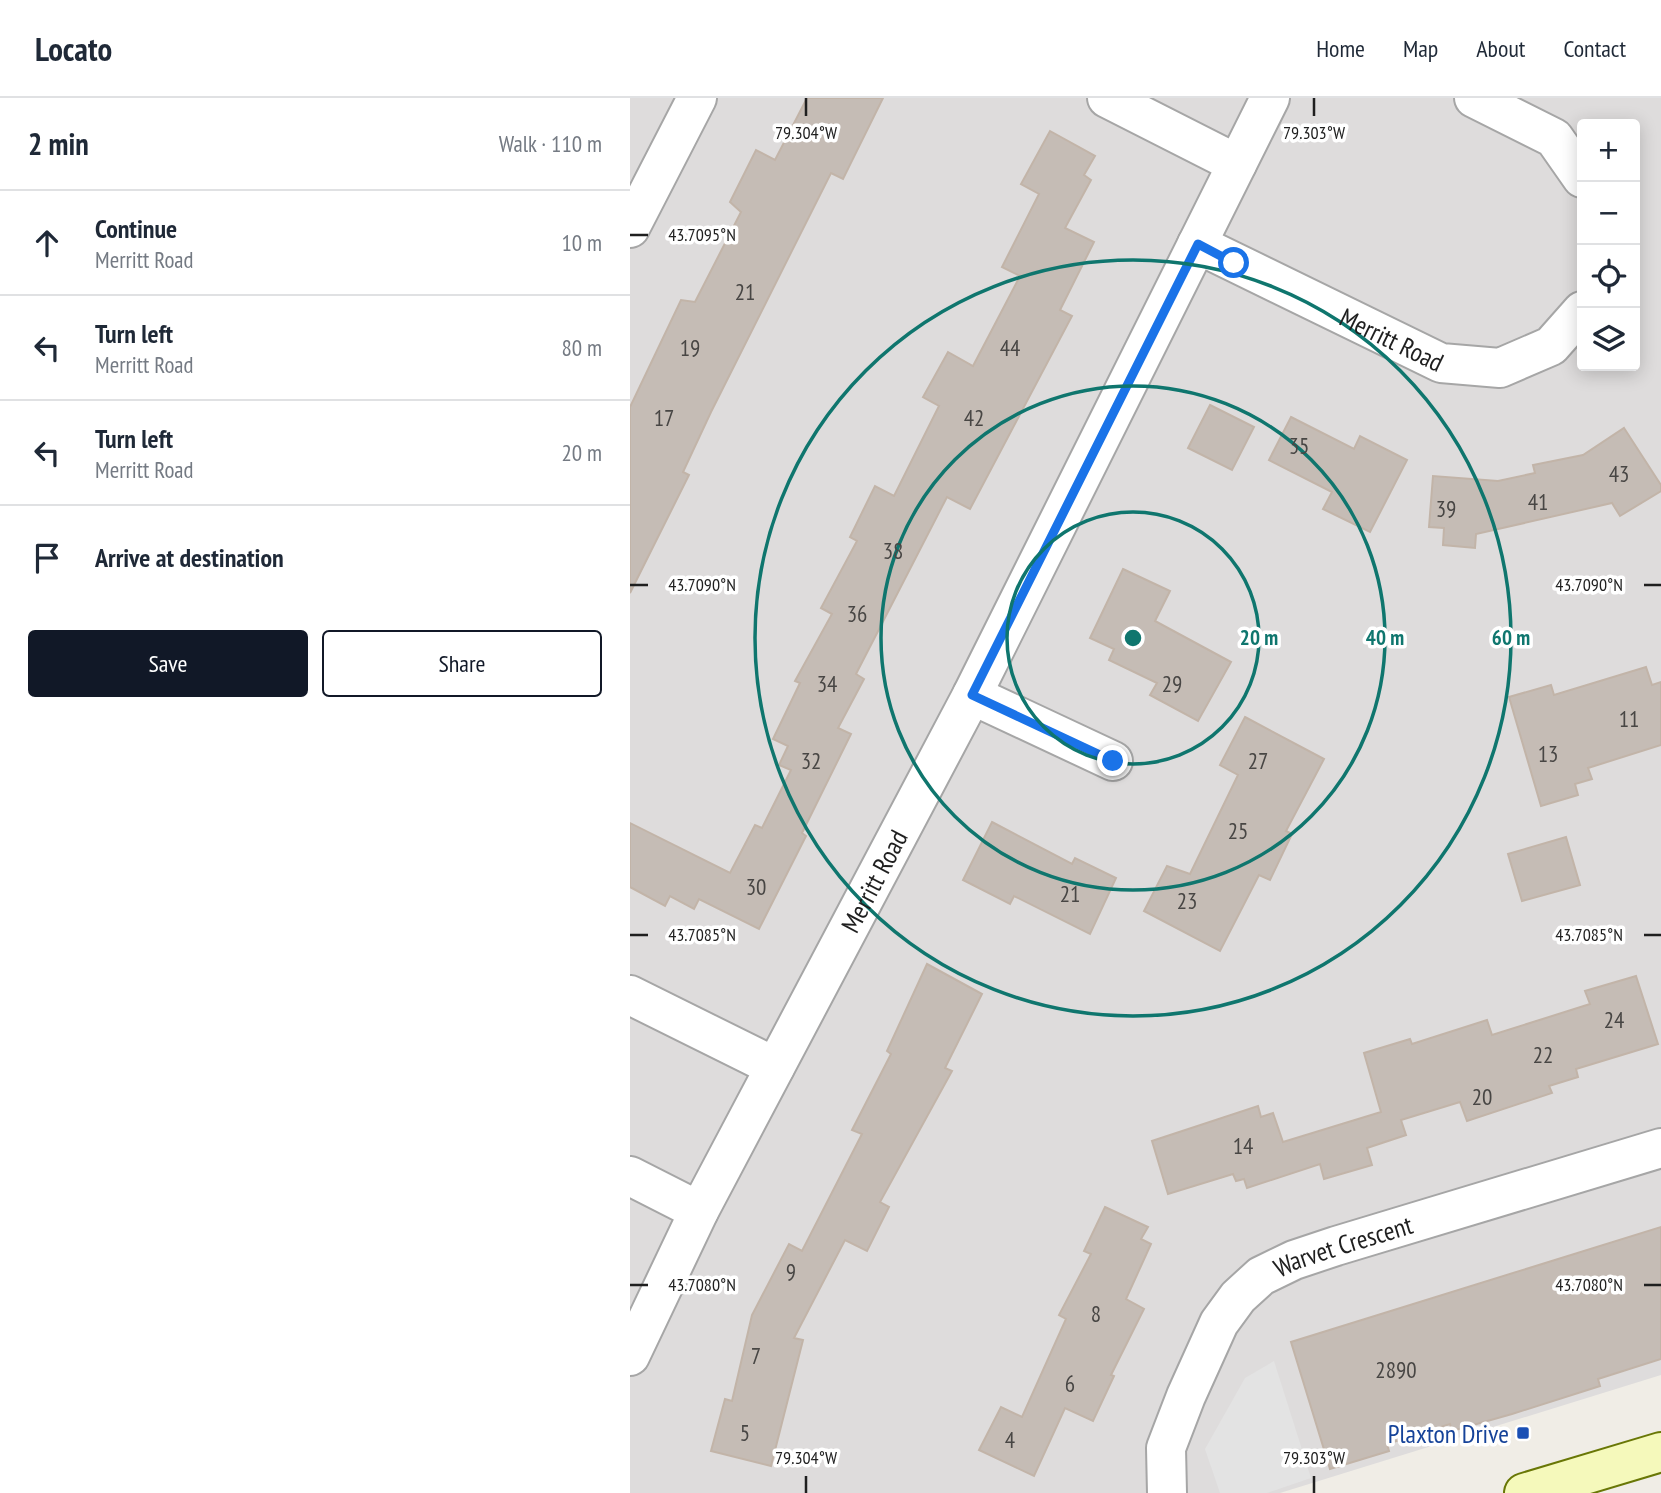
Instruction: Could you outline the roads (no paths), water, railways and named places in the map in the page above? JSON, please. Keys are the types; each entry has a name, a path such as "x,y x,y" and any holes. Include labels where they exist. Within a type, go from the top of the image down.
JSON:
{"main road":[{"path":"1524,1493 1661,1452"}],"street":[{"path":"630,228 697,98"},
{"path":"1107,98 1237,164"},
{"name":"Merritt Road","path":"630,1356 699,1211 972,695 1270,98"},
{"path":"1474,98 1554,138 1577,171"},
{"name":"Merritt Road","path":"1198,244 1441,363 1500,368 1551,346 1577,317"},
{"path":"972,695 1113,761"},
{"path":"630,995 775,1067"},
{"name":"Warvet Crescent","path":"1167,1493 1167,1448 1186,1396 1219,1324 1238,1297 1261,1276 1294,1260 1336,1246 1661,1148"},
{"path":"630,1176 699,1211"}],"place":[{"name":"Plaxton Drive","path":"1523,1433"}]}
